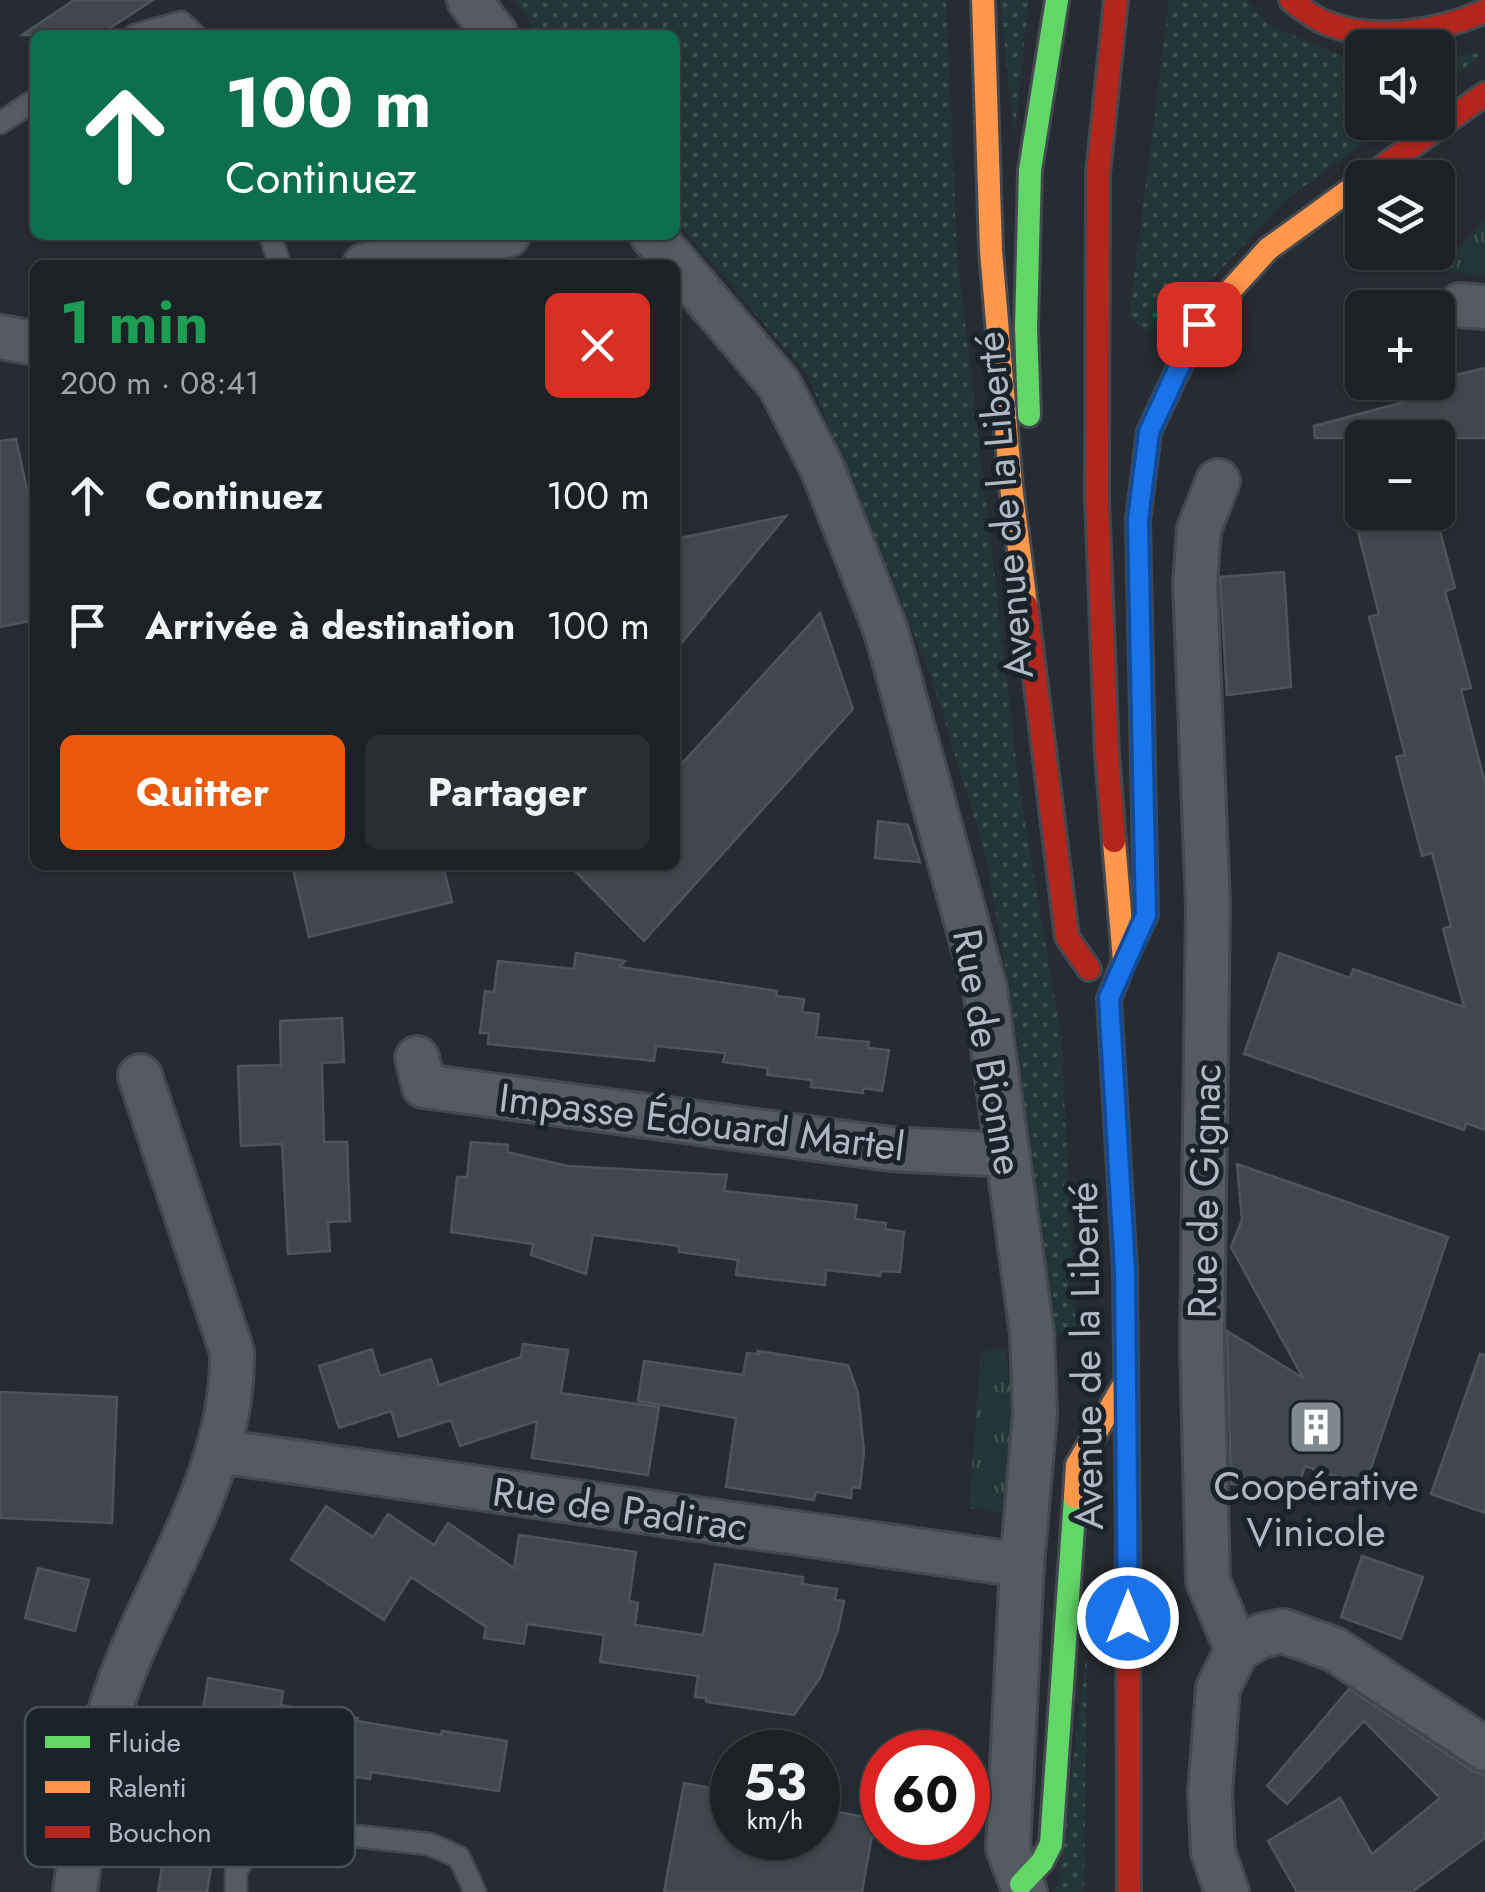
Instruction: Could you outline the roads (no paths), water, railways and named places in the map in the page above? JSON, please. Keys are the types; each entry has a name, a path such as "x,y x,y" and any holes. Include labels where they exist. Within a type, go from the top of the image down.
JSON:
{"main road":[{"path":"983,0 991,251 1011,486 1066,937 1088,969"},
{"name":"Avenue de la Liberté","path":"1058,0 1030,170 1026,328 1032,473 1088,969 1109,998"},
{"name":"Avenue de la Liberté","path":"1116,0 1098,174 1096,498 1107,754 1124,961 1109,998 1128,1379 1128,1892"},
{"path":"1291,0 1325,23 1382,34 1463,23 1485,11"},
{"path":"1392,160 1485,94"},
{"path":"1124,961 1146,915 1138,520 1149,432 1199,324 1268,249 1345,193"},
{"path":"1021,1889 1051,1844 1077,1464 1128,1379"}],"street":[{"path":"469,0 492,30"},
{"path":"389,260 484,240"},
{"name":"Rue de Bionne","path":"656,240 673,260"},
{"name":"Rue de Bionne","path":"680,268 779,384 822,468 879,612 985,989 1032,1334 1035,1414 1022,1565 1008,1848 1021,1889"},
{"path":"0,337 30,342"},
{"name":"Rue de Gignac","path":"1218,481 1198,529 1195,584 1208,905 1202,1345 1208,1582 1237,1650"},
{"name":"Impasse Édouard Martel","path":"418,1058 424,1086 891,1148 1008,1156"},
{"path":"112,1707 218,1451 232,1387 232,1352 140,1076"},
{"name":"Rue de Padirac","path":"218,1451 1022,1565"},
{"path":"1227,1892 1214,1852 1210,1793 1218,1688 1237,1650 1260,1636 1284,1630 1334,1649 1485,1748"},
{"path":"75,1892 80,1867"}],"lane":[{"path":"153,30 181,22 190,30"},
{"path":"0,123 30,103"},
{"path":"355,1836 429,1844 459,1857 475,1892"},
{"path":"236,1892 239,1867"}],"place":[{"name":"Coopérative Vinicole","path":"1316,1427"}]}
